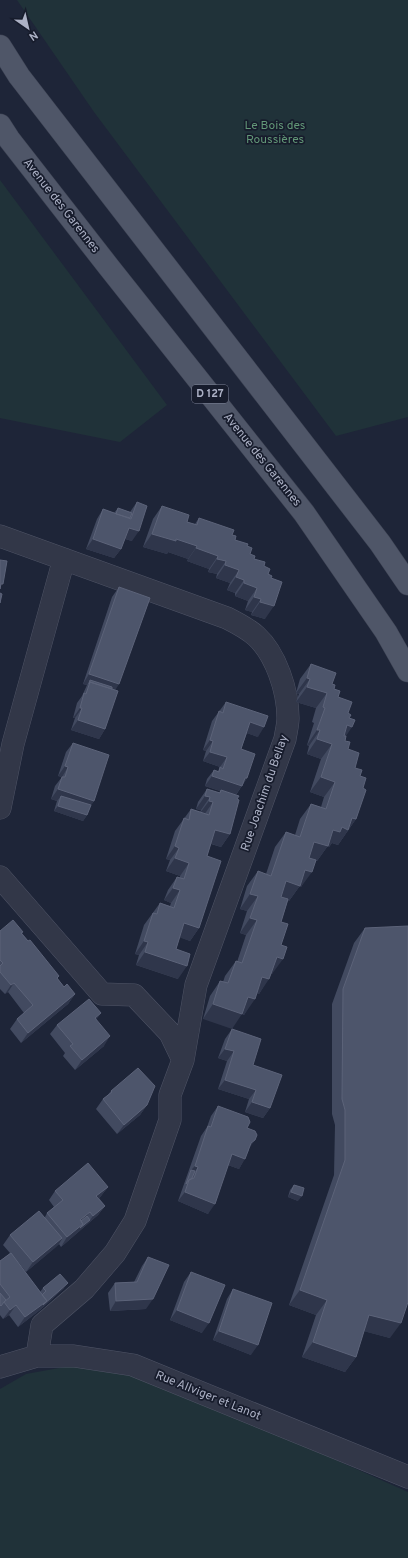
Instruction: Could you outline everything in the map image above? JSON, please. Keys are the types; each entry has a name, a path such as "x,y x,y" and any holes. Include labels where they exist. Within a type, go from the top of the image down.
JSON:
{"main road":[{"path":"0,46 24,82 380,543 408,584"},
{"name":"Avenue des Garennes","path":"0,125 9,139 108,266 304,513 386,632 408,671"}],"street":[{"name":"Rue Joachim du Bellay","path":"0,536 227,618 242,625 257,637 268,652 283,685 287,702 288,719 286,739 196,985 183,1060 170,1095 170,1120 135,1221 115,1253 84,1289 42,1325 37,1356"},
{"path":"0,808 14,744 64,559"},
{"path":"3,886 102,994 134,995 170,1033 183,1060"},
{"name":"Rue Allviger et Lanot","path":"0,1368 37,1356 74,1356 133,1365 408,1477"}],"green space":[{"name":"Le Bois des Roussières","path":"17,0 408,0 408,417 336,436 94,112"},
{"path":"0,180 167,405 120,442 0,418"},
{"path":"70,1366 127,1372 282,1436 408,1492 408,1558 0,1558 0,1389 26,1374"}],"building":[{"path":"137,502 147,506 139,531 129,528 121,549 93,539 103,509 131,519"},
{"path":"162,506 189,515 187,522 197,525 199,518 234,530 232,535 236,536 235,540 248,544 247,546 252,548 250,554 255,556 254,559 265,562 264,566 270,569 268,574 272,576 271,578 282,582 274,606 260,602 261,599 254,597 257,588 244,583 244,580 236,577 239,570 225,565 226,561 217,559 218,556 196,548 197,546 176,539 176,541 152,534"},
{"path":"118,508 132,513 130,518 116,514"},
{"path":"0,560 7,561 3,584 1,584 0,589"},
{"path":"119,587 150,598 119,684 89,674"},
{"path":"311,664 336,673 332,684 335,685 334,689 340,691 338,697 352,702 348,713 351,715 349,718 355,720 352,727 347,725 344,736 346,736 345,741 350,742 348,749 359,753 355,768 362,770 360,776 366,778 363,788 366,790 356,819 352,818 348,830 342,827 340,832 333,830 328,846 314,842 309,858 316,860 312,872 305,870 300,886 286,881 281,897 288,899 281,922 288,924 281,945 287,947 283,959 277,957 269,979 262,977 255,999 248,997 242,1014 213,1004 220,981 228,983 236,961 242,963 257,920 250,918 258,896 250,894 258,871 271,876 286,832 300,837 311,804 326,809 335,782 321,777 332,744 317,739 320,730 317,730 325,708 323,707 327,693 307,687 310,679 307,678"},
{"path":"90,680 112,687 112,689 90,682 89,684"},
{"path":"90,682 118,691 105,729 78,720 82,708 80,708 84,693 86,694"},
{"path":"226,702 268,716 264,727 250,722 241,749 255,754 247,778 245,778 242,786 212,776 214,770 219,772 220,767 223,769 227,757 210,752 213,741 210,740 219,711 223,713"},
{"path":"73,743 109,755 94,801 58,789 62,777 65,777 68,767 65,766"},
{"path":"207,789 220,793 221,790 239,796 237,799 239,800 230,834 215,830 207,856 221,861 199,928 184,923 176,949 190,954 187,966 145,952 148,942 144,941 153,913 157,914 160,903 174,908 180,890 173,888 177,877 184,879 189,863 175,858 179,848 175,846 184,818 189,820 191,809 209,815 213,802 209,801 210,797 205,796"},
{"path":"61,796 91,805 87,815 58,806"},
{"path":"13,920 23,932 21,933 28,941 30,940 59,976 57,978 64,987 67,984 75,994 28,1033 17,1019 33,1005 14,983 11,985 0,972 0,966 3,963 0,960 0,931"},
{"path":"408,926 408,1302 401,1323 369,1315 356,1357 313,1342 327,1300 300,1290 345,1160 345,1110 342,1099 343,989 365,928"},
{"path":"89,999 101,1013 95,1018 110,1036 82,1060 70,1046 73,1044 57,1025"},
{"path":"232,1029 261,1039 253,1065 282,1075 270,1108 252,1102 256,1090 225,1080 234,1051 225,1049"},
{"path":"138,1068 155,1086 147,1105 124,1125 103,1099"},
{"path":"218,1106 248,1117 250,1122 247,1128 255,1131 257,1135 255,1140 251,1143 245,1159 232,1154 215,1204 185,1192 189,1180 194,1178 198,1167 195,1166 208,1126 211,1127"},
{"path":"88,1163 108,1187 96,1196 105,1206 93,1216 90,1212 80,1220 83,1224 67,1237 47,1213 63,1200 55,1191"},
{"path":"191,1170 195,1171 192,1178 186,1184"},
{"path":"294,1185 304,1188 302,1196 291,1192"},
{"path":"39,1211 62,1238 33,1262 10,1235"},
{"path":"87,1216 90,1220 80,1228 83,1224 81,1221"},
{"path":"11,1253 47,1301 25,1317 16,1305 10,1310 4,1302 10,1297 0,1284 0,1261"},
{"path":"148,1257 169,1265 153,1299 116,1301 115,1283 137,1282"},
{"path":"191,1272 225,1285 209,1323 177,1310"},
{"path":"60,1274 68,1283 43,1305 47,1301 42,1295 46,1291 43,1288"},
{"path":"233,1289 272,1303 258,1345 219,1331"},
{"path":"0,1293 6,1300 1,1306 0,1305"}]}
